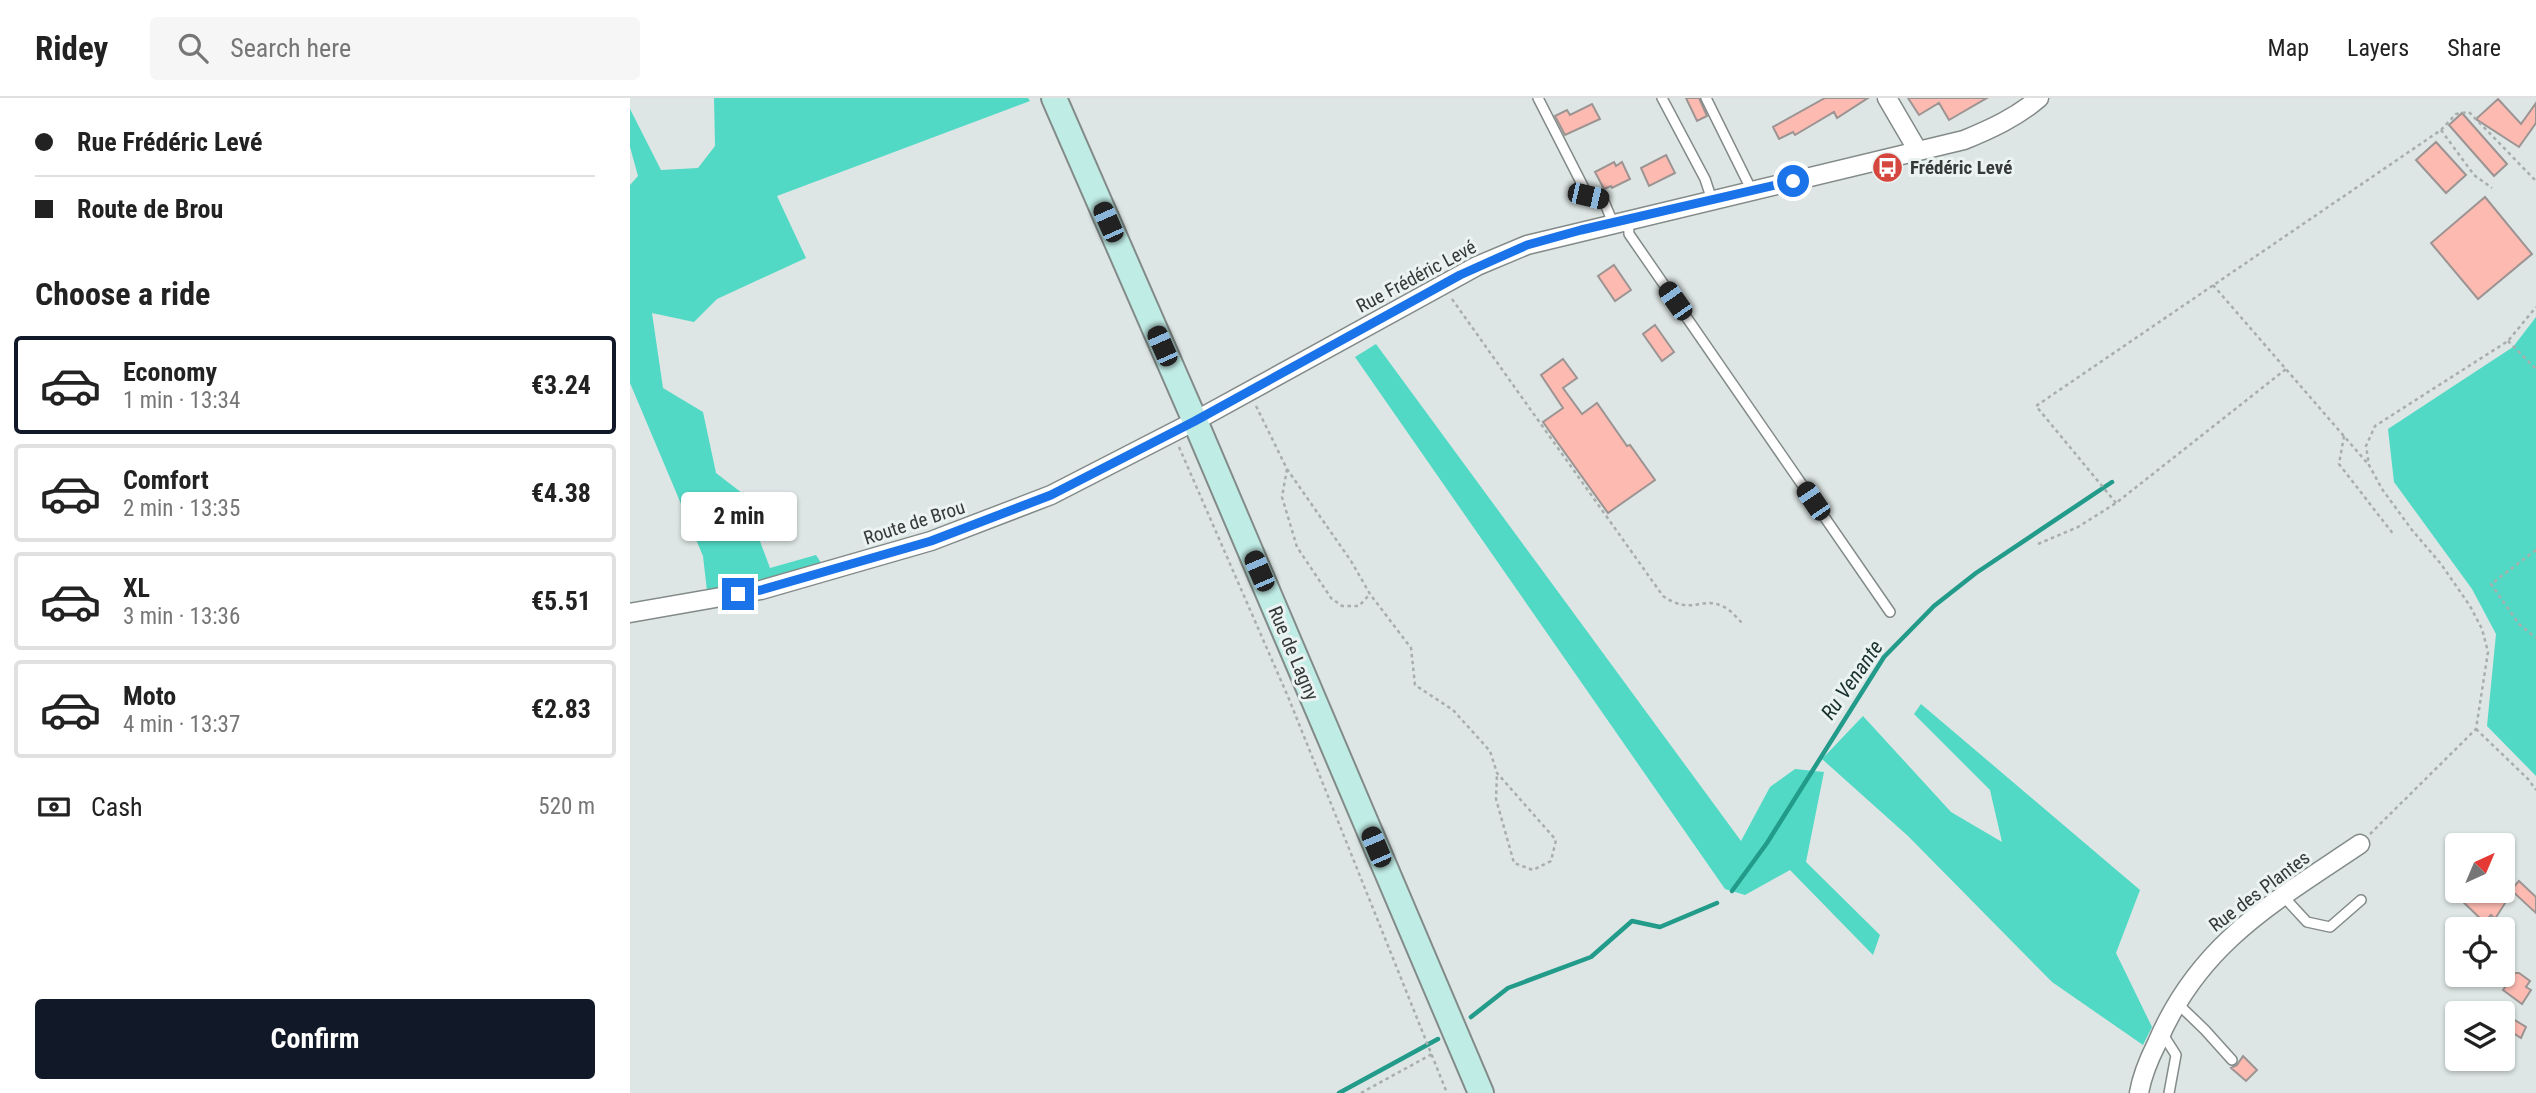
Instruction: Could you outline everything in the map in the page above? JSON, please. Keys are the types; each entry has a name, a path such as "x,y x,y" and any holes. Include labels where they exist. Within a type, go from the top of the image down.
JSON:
{"main road":[{"name":"Rue de Lagny","path":"1054,98 1482,1093"}],"street":[{"path":"1887,98 1918,151"},
{"name":"Rue Frédéric Levé","path":"1195,421 1477,266 1527,245 1964,140 1997,126 2039,98"},
{"name":"Route de Brou","path":"630,613 761,590 931,541 1051,495 1195,421"},
{"name":"Rue des Plantes","path":"2139,1093 2142,1078 2161,1032 2198,970 2232,935 2283,896 2360,844"}],"lane":[{"path":"1538,98 1588,196 1603,200 1621,221 1890,612"},
{"path":"1662,98 1712,200"},
{"path":"1706,98 1752,191"},
{"path":"2283,896 2307,922 2330,927 2361,900"},
{"path":"2176,1003 2232,1060"},
{"path":"2161,1032 2176,1055 2169,1093"}],"path":[{"path":"2116,503 2036,406 2441,130 2456,114 2469,112 2536,181"},
{"path":"2441,130 2474,175 2492,188"},
{"path":"2212,284 2369,465 2389,499 2449,574 2482,629 2488,652 2476,729 2360,844"},
{"path":"1442,285 1663,596 1676,605 1688,607 1713,603 1724,606 1743,624"},
{"path":"2369,465 2366,446 2375,426 2508,341 2536,307"},
{"path":"2508,341 2536,369"},
{"path":"2038,544 2078,527 2116,503 2286,369"},
{"path":"1248,391 1287,469 1351,561 1370,594 1411,648 1415,685 1453,709 1490,751 1497,773 1496,799 1514,863 1533,870 1551,860 1556,840 1497,773"},
{"path":"1172,432 1289,699 1447,1093"},
{"path":"2344,436 2339,464 2395,535"},
{"path":"1287,469 1282,496 1297,547 1331,598 1342,606 1359,606 1370,594"},
{"path":"2536,550 2491,584 2519,624 2536,638"},
{"path":"2476,729 2536,790"},
{"path":"1361,1093 1432,1054"}],"green space":[{"path":"714,98 1028,98 1030,101 777,196 806,258 717,299 694,322 652,313 663,388 703,412 716,473 742,493 770,568 816,555 823,566 816,578 707,591 703,556 630,383 630,185 638,176 630,147 630,109 661,170 698,168 715,146"},
{"path":"2536,317 2536,776 2487,726 2496,634 2472,589 2394,482 2388,429 2513,347"},
{"path":"1376,344 1741,841 1770,787 1795,769 1824,772 1806,862 1880,935 1873,955 1790,870 1745,895 1725,889 1355,357"},
{"path":"1921,704 2140,890 2116,953 2152,1027 2143,1045 2052,982 1908,836 1822,759 1863,716 1951,812 2002,842 1990,790 1914,714"}],"building":[{"path":"1686,98 1699,98 1707,116 1697,121"},
{"path":"1825,98 1868,98 1837,118 1834,112 1795,135 1793,132 1779,139 1773,127"},
{"path":"1908,98 1987,98 1949,120 1939,103 1919,115"},
{"path":"2498,99 2521,124 2536,103 2536,123 2519,147 2476,119"},
{"path":"1592,104 1600,119 1565,135 1555,116 1567,110 1570,115"},
{"path":"2462,113 2507,164 2494,176 2449,125"},
{"path":"2436,142 2466,175 2446,193 2416,160"},
{"path":"1666,155 1675,173 1649,186 1641,168"},
{"path":"1614,162 1616,166 1622,162 1630,179 1604,189 1595,172"},
{"path":"2485,197 2532,254 2478,299 2431,243"},
{"path":"1614,265 1631,290 1615,301 1598,276"},
{"path":"1655,325 1674,352 1662,361 1643,334"},
{"path":"1563,359 1577,378 1563,388 1582,414 1597,403 1655,480 1608,513 1543,422 1563,408 1541,375"},
{"path":"2519,881 2536,897 2536,913 2515,894 2515,886"},
{"path":"2464,903 2505,903 2496,917 2479,917"},
{"path":"2515,973 2530,981 2526,987 2531,990 2522,1004 2503,990 2505,987 2515,987"},
{"path":"2515,1020 2526,1027 2521,1038 2515,1034"},
{"path":"2243,1056 2257,1070 2246,1081 2231,1068 2237,1065"}],"waterway":[{"name":"Ru Venante","path":"1732,891 1767,843 1884,657 1934,606 1976,573 2112,482"},
{"name":"Ru Venante","path":"1471,1017 1508,988 1591,957 1632,921 1660,927 1717,903"},
{"name":"Ru Venante","path":"1339,1093 1438,1039"}],"place":[{"name":"Frédéric Levé","path":"1887,167"}],"route":[{"path":"738,594 761,590 931,541 1051,495 1195,421 1477,266 1527,245 1793,181"}]}
